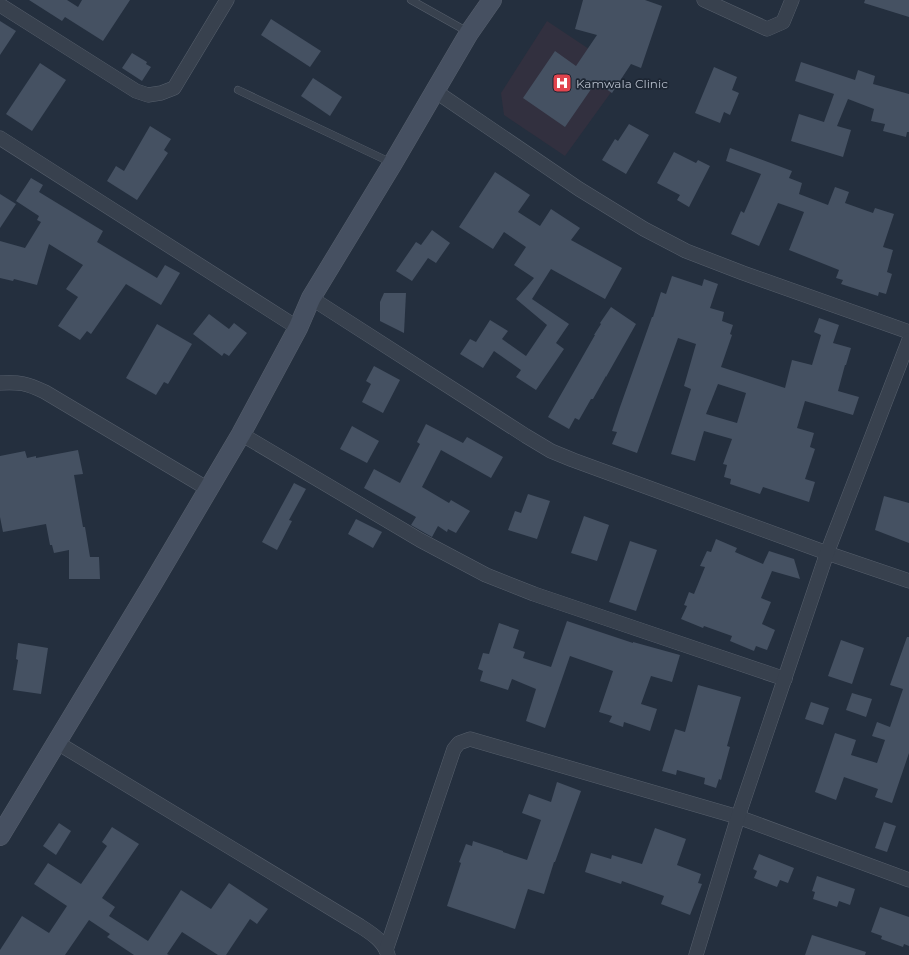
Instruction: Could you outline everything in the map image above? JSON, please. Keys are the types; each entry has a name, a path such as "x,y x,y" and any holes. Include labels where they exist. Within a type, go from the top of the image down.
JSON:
{"street":[{"path":"0,5 136,91 148,95 161,93 174,88 227,0"},
{"path":"0,836 241,434 298,328 311,298 394,164 469,33 492,0"},
{"path":"704,0 767,29 784,22 792,0"},
{"path":"435,91 579,189 644,229 686,251 743,273 909,332"},
{"path":"0,138 298,328"},
{"path":"311,298 551,451 909,581"},
{"path":"696,955 738,817 827,552 909,340"},
{"path":"0,383 18,382 30,385 45,392 208,489"},
{"path":"241,434 420,540 486,575 534,594 785,679"},
{"path":"387,952 454,749 459,743 470,739 738,817 909,880"},
{"path":"56,742 376,936 387,952"}],"lane":[{"path":"411,0 469,33"},
{"path":"238,90 394,164"}],"shaded area":[{"name":"Kamwala Clinic","path":"547,21 625,73 565,156 504,115 501,93"}],"building":[{"path":"29,0 67,0 78,7 82,0 130,0 103,41 65,17 62,21"},
{"path":"583,0 645,0 662,6 641,68 631,64 612,93 596,82 565,127 523,98 555,51 576,66 597,35 575,29"},
{"path":"865,0 909,0 909,17 864,3"},
{"path":"271,19 321,51 310,67 261,35"},
{"path":"0,21 16,31 0,55"},
{"path":"132,53 147,62 146,64 151,67 142,81 122,68"},
{"path":"801,62 855,80 858,70 875,76 873,84 909,94 909,132 907,132 906,137 883,131 885,124 871,121 874,109 848,99 837,126 851,130 843,157 791,141 799,114 824,122 834,94 795,81"},
{"path":"40,63 66,80 32,131 6,114"},
{"path":"714,67 737,77 732,90 739,93 730,115 724,112 720,123 695,113"},
{"path":"313,78 342,97 330,116 301,96"},
{"path":"629,124 649,135 626,174 602,160 615,139 618,141"},
{"path":"150,126 171,139 164,150 168,153 137,200 107,181 116,166 124,171"},
{"path":"730,148 792,171 789,178 802,183 799,194 828,205 835,187 849,192 845,203 873,213 875,208 894,214 883,247 893,250 887,272 892,274 886,294 879,292 878,296 841,284 843,280 836,278 839,270 789,250 804,212 778,203 759,246 731,234 741,211 744,213 761,174 726,161"},
{"path":"674,152 696,163 698,160 710,166 689,207 677,200 680,195 657,183"},
{"path":"495,172 530,195 518,212 540,226 551,209 580,228 571,240 622,268 605,299 551,269 532,299 569,324 556,343 564,349 536,390 516,377 521,370 494,351 483,368 460,354 470,339 476,342 490,320 508,331 502,339 526,356 547,325 516,299 534,278 514,265 526,247 504,232 493,249 459,227"},
{"path":"31,178 43,185 39,192 103,231 97,242 157,278 165,265 180,273 161,305 126,284 91,334 87,331 80,340 58,326 78,297 66,289 83,265 49,244 37,285 14,279 13,281 0,278 0,241 25,248 41,222 37,220 39,216 16,201"},
{"path":"0,194 16,204 0,228"},
{"path":"432,230 450,243 436,263 428,258 412,281 396,271 416,242 421,245"},
{"path":"672,276 702,286 704,279 718,284 710,308 724,312 722,321 733,325 730,334 732,335 721,367 785,388 792,360 812,365 821,335 814,332 819,318 839,325 833,343 851,348 838,391 859,397 853,415 805,401 797,428 814,433 810,447 815,449 805,479 815,482 809,502 763,487 760,494 730,484 731,479 724,477 727,465 723,464 732,439 704,431 695,461 671,454 691,389 684,386 696,344 678,338 637,453 612,444 617,432 612,431 661,292 666,294","holes":["718,384 746,393 737,423 706,414"]},
{"path":"384,293 406,293 404,333 380,321 380,302"},
{"path":"611,307 636,324 593,399 591,399 579,420 575,418 569,429 548,417 595,335 601,324 600,323"},
{"path":"209,314 229,329 234,323 247,333 229,356 224,353 222,356 193,334"},
{"path":"157,324 192,344 168,384 164,382 156,395 126,378"},
{"path":"374,366 400,380 383,413 362,402 371,384 366,381"},
{"path":"426,424 463,443 467,437 503,457 491,478 441,450 422,487 449,503 451,500 470,511 456,533 448,529 447,532 438,526 432,537 411,525 416,517 364,488 374,469 400,483 420,444 417,442"},
{"path":"352,426 379,441 367,463 340,449"},
{"path":"78,450 83,474 74,475 90,557 99,557 100,579 69,579 69,550 54,553 52,545 50,545 46,524 3,532 0,517 0,456 25,451 27,458 36,456 36,458"},
{"path":"294,483 306,489 289,520 292,521 277,550 262,542"},
{"path":"528,494 550,501 537,539 508,530 515,511 521,513"},
{"path":"884,496 909,503 909,543 875,530"},
{"path":"584,516 609,525 597,561 571,553"},
{"path":"356,519 382,532 373,548 348,534"},
{"path":"716,539 737,548 735,552 763,564 769,551 794,559 800,579 772,571 761,598 771,602 762,624 775,630 767,650 756,646 754,651 730,641 732,636 704,626 703,628 681,619 687,606 684,605 689,592 694,594 705,567 700,566 707,551 711,552"},
{"path":"630,541 657,550 636,611 609,602"},
{"path":"567,621 633,643 680,655 672,682 651,676 641,704 657,709 650,731 624,722 623,727 609,722 612,716 599,712 613,671 570,656 545,728 526,721 536,689 512,679 508,690 480,681 483,671 478,669 483,653 489,654 499,623 519,630 513,648 525,652 523,658 551,667"},
{"path":"907,637 909,637 909,753 892,803 875,797 878,789 844,777 836,800 815,792 835,733 856,740 851,755 877,763 885,740 872,736 877,722 890,727 903,689 890,685"},
{"path":"841,640 864,648 852,684 828,676"},
{"path":"18,643 48,648 41,694 13,690 18,660 16,659"},
{"path":"698,685 741,697 727,746 730,747 721,780 719,779 716,788 704,784 705,778 677,770 676,775 662,771 675,729 685,732"},
{"path":"852,693 872,699 866,717 846,710"},
{"path":"811,702 829,708 823,725 805,719"},
{"path":"557,782 581,791 554,862 544,894 528,889 515,929 447,906 461,863 459,862 466,844 472,846 473,841 527,860 541,820 522,813 529,794 551,802"},
{"path":"884,822 896,826 887,852 875,848"},
{"path":"59,823 71,831 56,855 43,846"},
{"path":"112,827 139,844 102,898 115,907 109,916 148,941 181,890 211,909 229,883 268,909 257,924 250,919 226,955 218,955 182,932 167,954 169,955 134,955 107,937 110,934 89,920 65,955 0,955 0,950 22,916 49,933 67,906 34,884 48,863 81,884 107,846 102,842"},
{"path":"655,828 686,839 677,865 701,874 698,883 702,884 690,915 661,904 664,896 622,881 621,884 585,872 591,853 611,859 612,855 642,864"},
{"path":"759,854 794,868 788,883 780,880 777,887 754,878 757,871 753,869"},
{"path":"817,876 855,889 850,905 839,901 837,907 813,899 815,892 812,891"},
{"path":"880,907 909,917 909,946 904,944 903,947 881,939 882,936 871,932"},
{"path":"812,935 866,952 865,955 805,955"}],"place":[{"name":"Kamwala Clinic","path":"562,83"}]}
